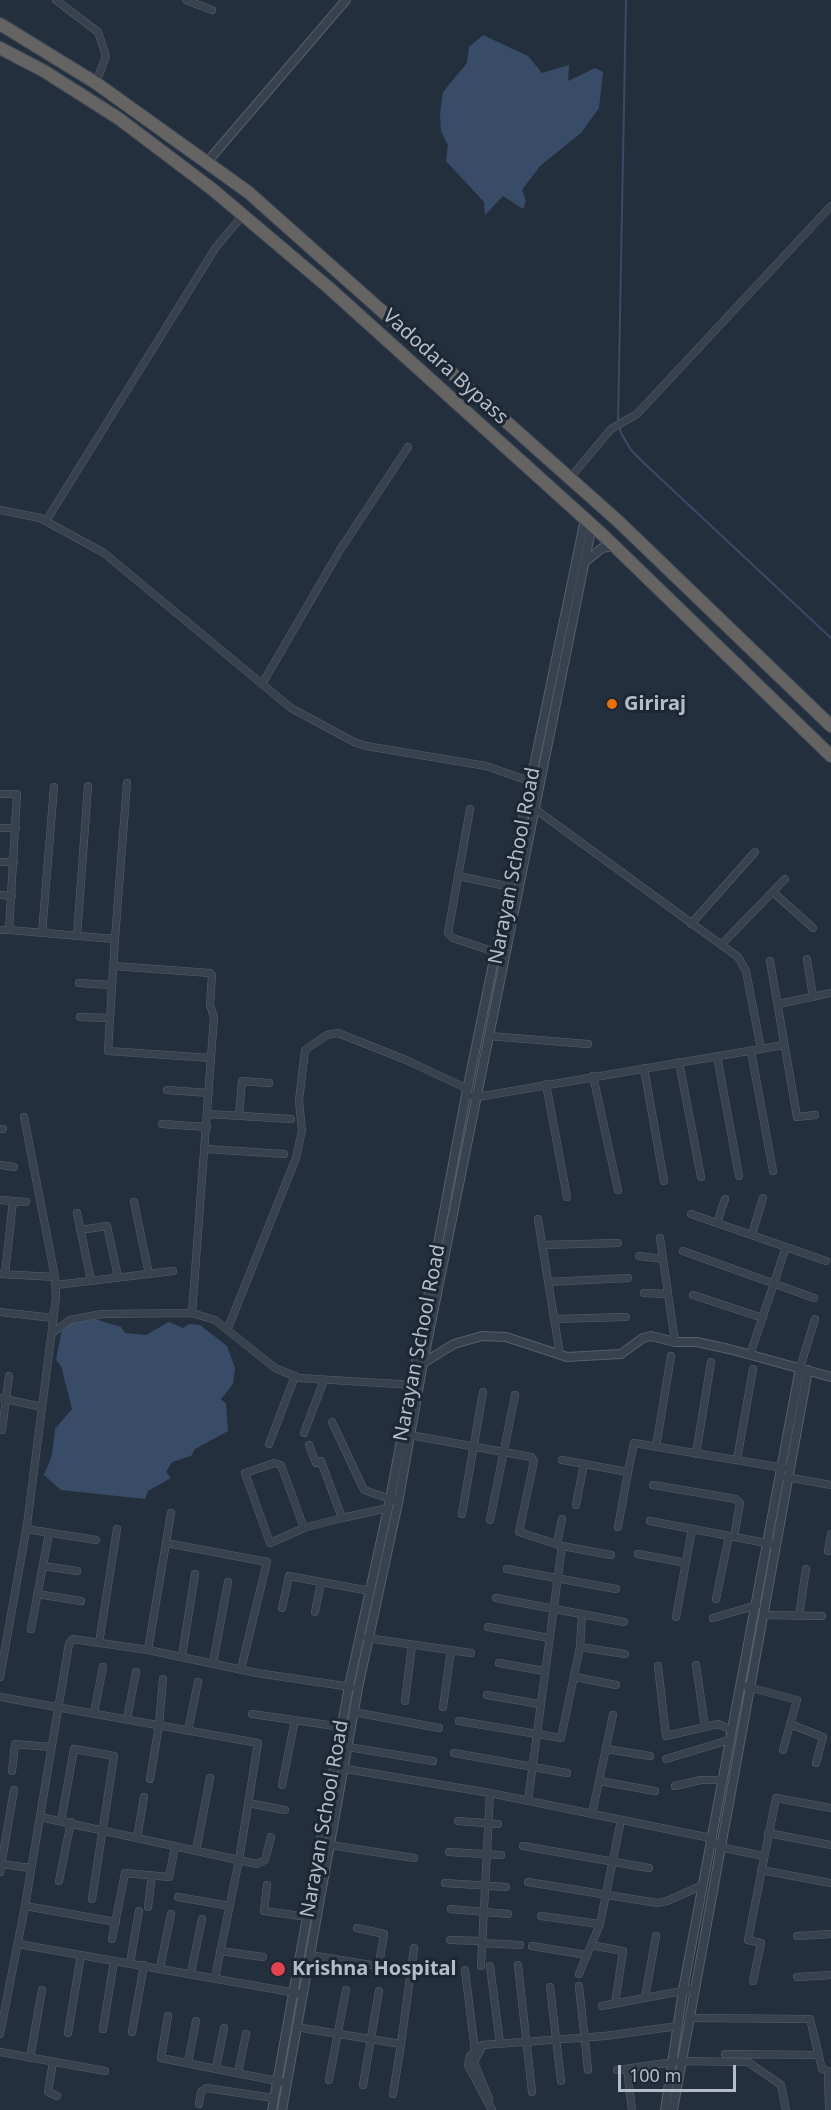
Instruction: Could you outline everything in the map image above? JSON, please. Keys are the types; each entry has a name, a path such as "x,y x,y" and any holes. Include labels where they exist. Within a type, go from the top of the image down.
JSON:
{"highway":[{"name":"Vadodara Bypass","path":"0,24 96,82 248,192 618,521 831,726"},
{"name":"Vadodara Bypass","path":"0,48 44,71 118,118 243,215 328,287 589,522 831,756"}],"street":[{"path":"56,0 98,32 106,56 96,82"},
{"path":"186,0 212,10"},
{"path":"208,162 346,0"},
{"path":"570,478 613,428 637,414 831,206"},
{"path":"46,521 216,247 243,215"},
{"path":"262,684 340,550 408,447"},
{"path":"0,510 46,521 104,553 291,708 360,745 486,766 532,782"},
{"path":"282,2110 282,2082 296,2027 298,1993 310,1955 330,1845 339,1768 348,1747 354,1712 353,1687 367,1638 392,1503 410,1435 416,1385 423,1363 585,563 589,522"},
{"name":"Narayan School Road","path":"272,2110 274,2098 282,2082 298,1993 308,1917 339,1768 342,1727 353,1687 370,1591 392,1503 416,1385 467,1092 498,953 572,576 589,522"},
{"path":"585,563 602,548 614,546"},
{"path":"127,783 109,1051 211,1058"},
{"path":"76,936 88,786"},
{"path":"42,933 54,787"},
{"path":"0,794 17,794 9,930"},
{"path":"470,809 449,935 498,953"},
{"path":"535,809 743,963 761,1049"},
{"path":"0,828 16,828"},
{"path":"691,924 755,852"},
{"path":"0,862 14,862"},
{"path":"458,876 511,886"},
{"path":"721,945 785,879"},
{"path":"773,892 813,928"},
{"path":"0,895 12,896"},
{"path":"0,930 115,939"},
{"path":"807,958 813,997"},
{"path":"770,961 797,1117 815,1115"},
{"path":"114,966 211,974 210,1005 214,1017 206,1149 192,1312"},
{"path":"79,983 112,985"},
{"path":"777,1004 831,993"},
{"path":"80,1017 110,1018"},
{"path":"228,1328 296,1158 302,1130 299,1101 305,1050 327,1035 338,1033 396,1055 477,1097 784,1046"},
{"path":"489,1036 588,1044"},
{"path":"751,1051 773,1171"},
{"path":"717,1056 740,1176"},
{"path":"679,1062 700,1177"},
{"path":"644,1068 664,1181"},
{"path":"593,1076 618,1190"},
{"path":"239,1116 242,1081 269,1083"},
{"path":"546,1084 567,1197"},
{"path":"167,1090 209,1093"},
{"path":"208,1114 291,1119"},
{"path":"0,1677 26,1529 52,1333 55,1281 24,1117"},
{"path":"162,1124 207,1127"},
{"path":"206,1149 284,1154"},
{"path":"0,1165 14,1167"},
{"path":"752,1234 763,1198"},
{"path":"0,1200 26,1202"},
{"path":"717,1223 725,1200"},
{"path":"13,1201 3,1274 55,1281 91,1280 172,1271"},
{"path":"134,1202 149,1274"},
{"path":"77,1213 91,1280"},
{"path":"691,1214 826,1261"},
{"path":"538,1219 560,1355"},
{"path":"80,1230 107,1226 118,1277"},
{"path":"660,1238 675,1342"},
{"path":"542,1245 618,1244"},
{"path":"750,1355 786,1247"},
{"path":"683,1251 814,1298"},
{"path":"639,1256 663,1259"},
{"path":"548,1282 628,1278"},
{"path":"644,1293 668,1294"},
{"path":"693,1294 763,1318"},
{"path":"0,1312 53,1318"},
{"path":"52,1333 70,1320 102,1314 192,1312 215,1320 228,1328 250,1350 275,1368 296,1376 324,1380 416,1385"},
{"path":"554,1319 626,1317"},
{"path":"665,2110 689,2018 719,1847 752,1688 785,1473 815,1319"},
{"path":"423,1363 454,1344 482,1336 506,1337 560,1355 618,1355 643,1338 651,1336 675,1342 697,1342 831,1377"},
{"path":"656,1447 671,1356"},
{"path":"696,1454 711,1362"},
{"path":"737,1460 753,1370"},
{"path":"0,1430 2,1430 3,1399 9,1376"},
{"path":"270,1444 296,1376"},
{"path":"304,1433 324,1380"},
{"path":"462,1514 483,1392"},
{"path":"490,1520 515,1395"},
{"path":"3,1399 42,1407"},
{"path":"332,1422 342,1449 364,1490 392,1503"},
{"path":"410,1435 531,1457 534,1461 519,1534 611,1555"},
{"path":"618,1527 634,1443 737,1460 831,1485"},
{"path":"309,1445 316,1463 321,1461 342,1518"},
{"path":"562,1460 628,1473"},
{"path":"304,1528 281,1465 274,1463 245,1473 270,1543 304,1528 392,1503"},
{"path":"576,1505 584,1464"},
{"path":"653,1485 736,1499 740,1503 716,1599"},
{"path":"148,1650 171,1513"},
{"path":"528,1801 557,1578 562,1519"},
{"path":"650,1521 773,1545"},
{"path":"26,1529 96,1540"},
{"path":"99,1643 117,1529"},
{"path":"676,1617 692,1529"},
{"path":"31,1629 49,1533"},
{"path":"828,1551 831,1534"},
{"path":"166,1543 268,1563 241,1669"},
{"path":"673,2110 678,2026 683,1990 730,1729 757,1605 773,1545"},
{"path":"638,1554 686,1563"},
{"path":"43,1566 77,1571"},
{"path":"507,1569 616,1589"},
{"path":"800,1616 806,1569"},
{"path":"182,1656 195,1574"},
{"path":"282,1608 289,1576 370,1591"},
{"path":"213,1663 228,1582"},
{"path":"315,1612 321,1582"},
{"path":"37,1594 81,1601"},
{"path":"496,1598 624,1622"},
{"path":"713,1618 757,1605"},
{"path":"459,1721 561,1738 575,1677 582,1615"},
{"path":"765,1615 822,1616"},
{"path":"488,1627 549,1638"},
{"path":"367,1638 471,1653"},
{"path":"0,2034 25,1906 69,1644 73,1639 148,1650 241,1669 353,1687"},
{"path":"405,1701 412,1645"},
{"path":"580,1647 625,1654"},
{"path":"443,1707 451,1650"},
{"path":"499,1663 544,1671"},
{"path":"696,1665 705,1727"},
{"path":"658,1666 666,1736 722,1724 730,1729"},
{"path":"94,1713 103,1667"},
{"path":"127,1719 136,1672"},
{"path":"575,1677 616,1685"},
{"path":"150,1779 159,1725 163,1678"},
{"path":"188,1731 198,1682"},
{"path":"741,1685 796,1700 783,1750"},
{"path":"487,1695 539,1704"},
{"path":"0,1697 258,1743 239,1860 215,1978"},
{"path":"354,1712 439,1728"},
{"path":"252,1714 342,1727"},
{"path":"592,1814 613,1715"},
{"path":"282,1785 295,1720"},
{"path":"790,1724 823,1737 816,1763"},
{"path":"666,1759 729,1740"},
{"path":"12,1771 15,1744 51,1748"},
{"path":"348,1747 433,1761"},
{"path":"61,1821 74,1749 114,1756 92,1899"},
{"path":"606,1749 650,1756"},
{"path":"454,1753 567,1773"},
{"path":"339,1768 490,1793 711,1838 719,1847 764,1856"},
{"path":"196,1851 210,1778"},
{"path":"675,1786 701,1780 721,1780"},
{"path":"599,1781 655,1791"},
{"path":"14,1790 0,1866 31,1868"},
{"path":"481,1966 490,1793"},
{"path":"137,1839 144,1797"},
{"path":"753,1981 760,1943 748,1940 776,1798 831,1808"},
{"path":"248,1803 285,1810"},
{"path":"40,1817 257,1864 264,1862 271,1837"},
{"path":"579,1974 600,1924 621,1820"},
{"path":"0,1821 9,1822"},
{"path":"458,1821 498,1824"},
{"path":"59,1881 70,1822"},
{"path":"768,1833 831,1845"},
{"path":"330,1845 414,1858"},
{"path":"523,1846 649,1868"},
{"path":"112,1939 125,1873 170,1876 175,1847"},
{"path":"449,1852 501,1855"},
{"path":"761,1870 831,1883"},
{"path":"148,1907 152,1875"},
{"path":"528,1882 661,1903 703,1885"},
{"path":"445,1883 506,1887"},
{"path":"267,1885 265,1912 308,1917"},
{"path":"178,1897 230,1906"},
{"path":"25,1906 116,1922"},
{"path":"451,1909 508,1914"},
{"path":"130,1963 138,1911"},
{"path":"160,1968 171,1914"},
{"path":"542,1916 600,1924"},
{"path":"191,1973 202,1919"},
{"path":"310,1955 377,1966 384,1934 357,1928"},
{"path":"796,1936 831,1934"},
{"path":"645,1997 656,1936"},
{"path":"450,1940 520,1945"},
{"path":"18,1944 298,1993"},
{"path":"591,1944 623,1951 615,2004"},
{"path":"532,1946 587,1955"},
{"path":"393,2094 414,1948"},
{"path":"220,1951 263,1957"},
{"path":"68,2033 81,1955"},
{"path":"102,2029 114,1961"},
{"path":"132,2032 144,1965"},
{"path":"518,1965 532,2092"},
{"path":"490,1966 500,2043"},
{"path":"465,1970 475,2051"},
{"path":"797,1977 831,1975"},
{"path":"579,1986 588,2070"},
{"path":"550,1987 561,2081"},
{"path":"602,2006 693,1989"},
{"path":"30,2058 42,1990"},
{"path":"328,2080 346,1990"},
{"path":"363,2085 379,1991"},
{"path":"168,2016 161,2058 282,2082"},
{"path":"689,2018 810,2019 822,2070 829,2072 829,2110"},
{"path":"188,2063 196,2021"},
{"path":"493,2110 468,2065 475,2051 482,2045 556,2041 678,2026"},
{"path":"296,2027 400,2044"},
{"path":"216,2068 224,2028"},
{"path":"238,2073 246,2034"},
{"path":"482,2045 474,2062 493,2110"},
{"path":"0,2052 105,2071"},
{"path":"725,2054 819,2055"},
{"path":"53,2062 48,2092 57,2097"},
{"path":"617,2070 677,2062 748,2062 782,2085 786,2110"},
{"path":"627,2069 632,2110"},
{"path":"199,2104 201,2092 206,2088 274,2098"}],"water":[{"path":"483,35 528,56 542,73 569,65 568,81 595,68 603,72 599,108 581,133 540,166 522,190 526,201 523,209 503,196 485,215 484,202 446,161 448,145 441,131 440,113 443,92 467,63 469,47"},
{"path":"95,1319 121,1327 125,1333 146,1335 169,1322 183,1328 189,1324 200,1325 227,1346 235,1368 233,1384 221,1399 226,1404 228,1431 195,1449 191,1456 172,1462 166,1472 171,1478 148,1491 145,1499 61,1490 44,1475 52,1455 55,1429 72,1409 61,1366 56,1360 62,1329 71,1322"}],"waterway":[{"path":"626,0 618,423 621,433 631,450 645,464 831,638"}],"place":[{"name":"Giriraj","path":"612,704"},
{"name":"Krishna Hospital","path":"278,1969"}]}
